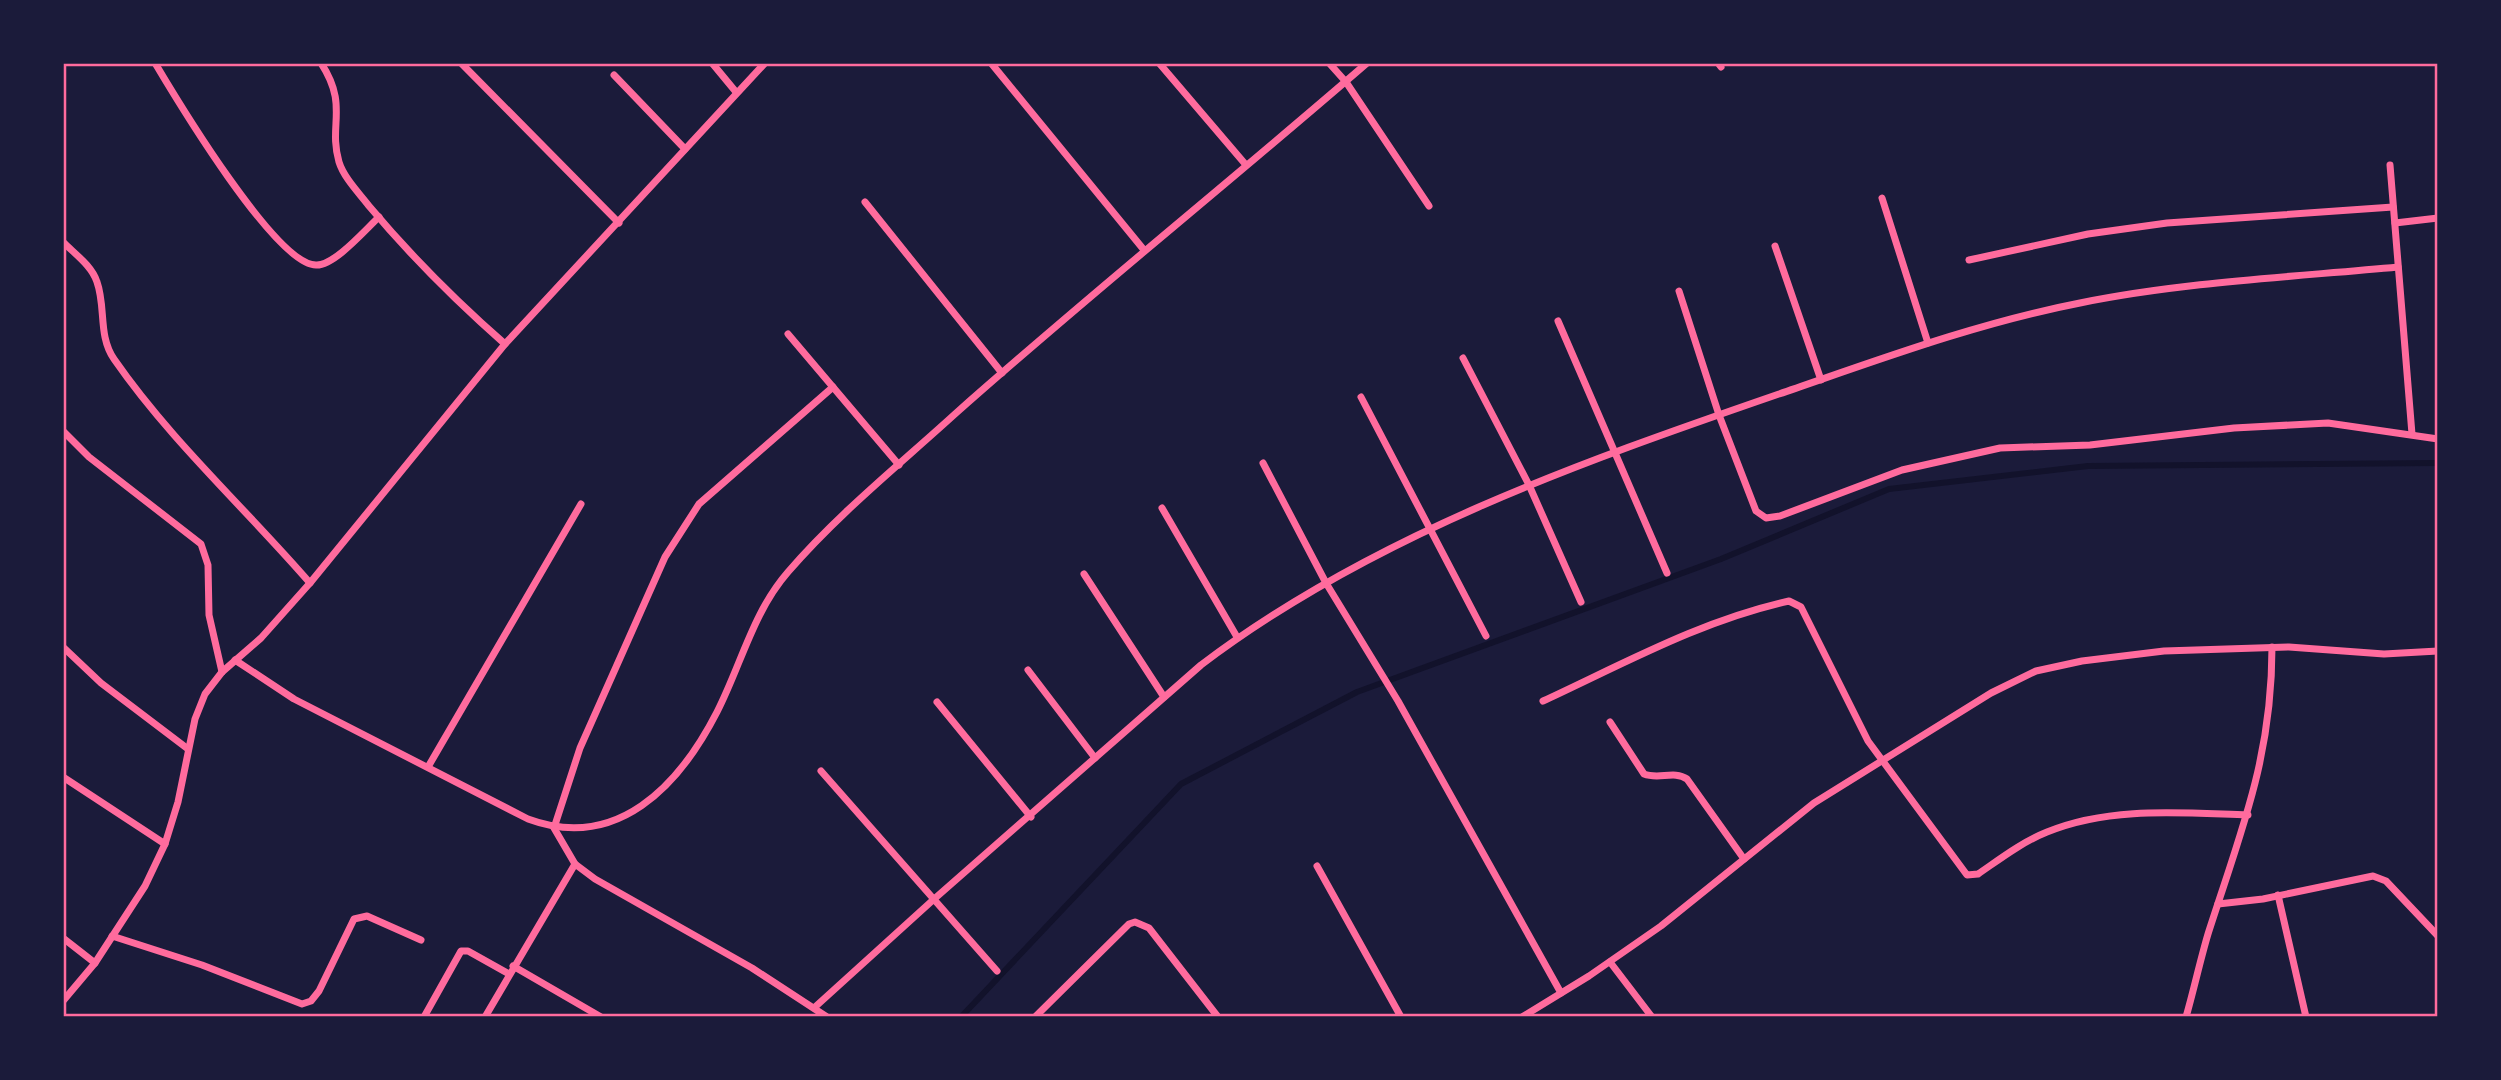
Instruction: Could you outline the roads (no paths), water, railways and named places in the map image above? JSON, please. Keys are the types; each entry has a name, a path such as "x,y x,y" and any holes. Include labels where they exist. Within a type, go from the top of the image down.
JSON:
{"street":[{"path":"155,63 192,127 223,170 257,215 304,262 316,265 329,263 379,217"},
{"path":"321,63 335,91 339,109 339,161 349,180 387,228 430,275 505,344"},
{"path":"461,63 619,223"},
{"path":"712,63 736,92"},
{"path":"63,1001 95,963 145,886 165,844 195,719 205,694 222,672 261,638 310,583 505,344 765,63"},
{"path":"991,63 1144,250"},
{"path":"1159,63 1246,165"},
{"path":"1329,63 1346,82 1429,206"},
{"path":"236,660 294,699 528,819 554,828 599,825 626,818 654,798 678,773 718,711 768,598 788,572 823,536 1002,373 1367,63"},
{"path":"614,75 685,149"},
{"path":"2390,165 2412,434"},
{"path":"1882,198 1928,343"},
{"path":"865,202 1002,373"},
{"path":"1969,260 2088,234 2167,223 2393,207"},
{"path":"2395,223 2438,218"},
{"path":"63,242 87,266 97,281 102,328 111,356 165,422 310,583"},
{"path":"1775,246 1821,380"},
{"path":"815,1007 1164,697 1237,638 1326,583 1431,530 1529,485 1719,415 1928,343 2091,301 2177,287 2398,267"},
{"path":"1679,291 1719,415 1756,511 1766,518 1780,516 1902,470 2000,448 2090,446 2234,428 2328,423 2438,439"},
{"path":"1558,321 1667,573"},
{"path":"788,334 899,465"},
{"path":"1463,358 1529,485 1581,603"},
{"path":"827,1017 815,1007 594,878 575,864 554,828 580,748 665,556 682,526 709,495 833,387"},
{"path":"1361,397 1486,636"},
{"path":"63,432 89,457 201,544 208,565 206,596 209,615 222,672"},
{"path":"1263,463 1326,583 1384,676 1561,993"},
{"path":"428,768 581,504"},
{"path":"1162,508 1237,638"},
{"path":"1084,574 1164,697"},
{"path":"1543,701 1700,628 1742,611 1789,601 1801,607 1868,741 1963,872 1972,877 2047,832 2085,820 2126,814 2249,815"},
{"path":"63,646 101,683 188,749"},
{"path":"1522,1017 1610,962 1661,926 1814,803 1991,693 2036,671 2082,661 2164,651 2273,647 2384,654 2438,651"},
{"path":"2186,1017 2218,904 2249,815 2268,734 2273,699 2273,647"},
{"path":"1028,670 1096,758"},
{"path":"937,702 1031,817"},
{"path":"1610,722 1644,774 1651,777 1676,775 1687,779 1744,859"},
{"path":"821,771 997,971"},
{"path":"63,777 165,844"},
{"path":"485,1017 575,864"},
{"path":"1317,866 1401,1017"},
{"path":"2218,904 2373,876 2386,881 2438,936"},
{"path":"2278,895 2306,1017"},
{"path":"112,936 202,965 302,1004 311,1001 319,991 354,919 359,916 367,916 421,940"},
{"path":"1035,1017 1129,924 1135,922 1149,928 1218,1017"},
{"path":"63,938 95,963"},
{"path":"424,1017 461,951 468,951 511,970 601,1017"},
{"path":"1610,962 1651,1017"}],"waterway":[{"path":"961,1017 1181,784 1357,692 1721,559 1889,489 2088,466 2438,463"}]}
